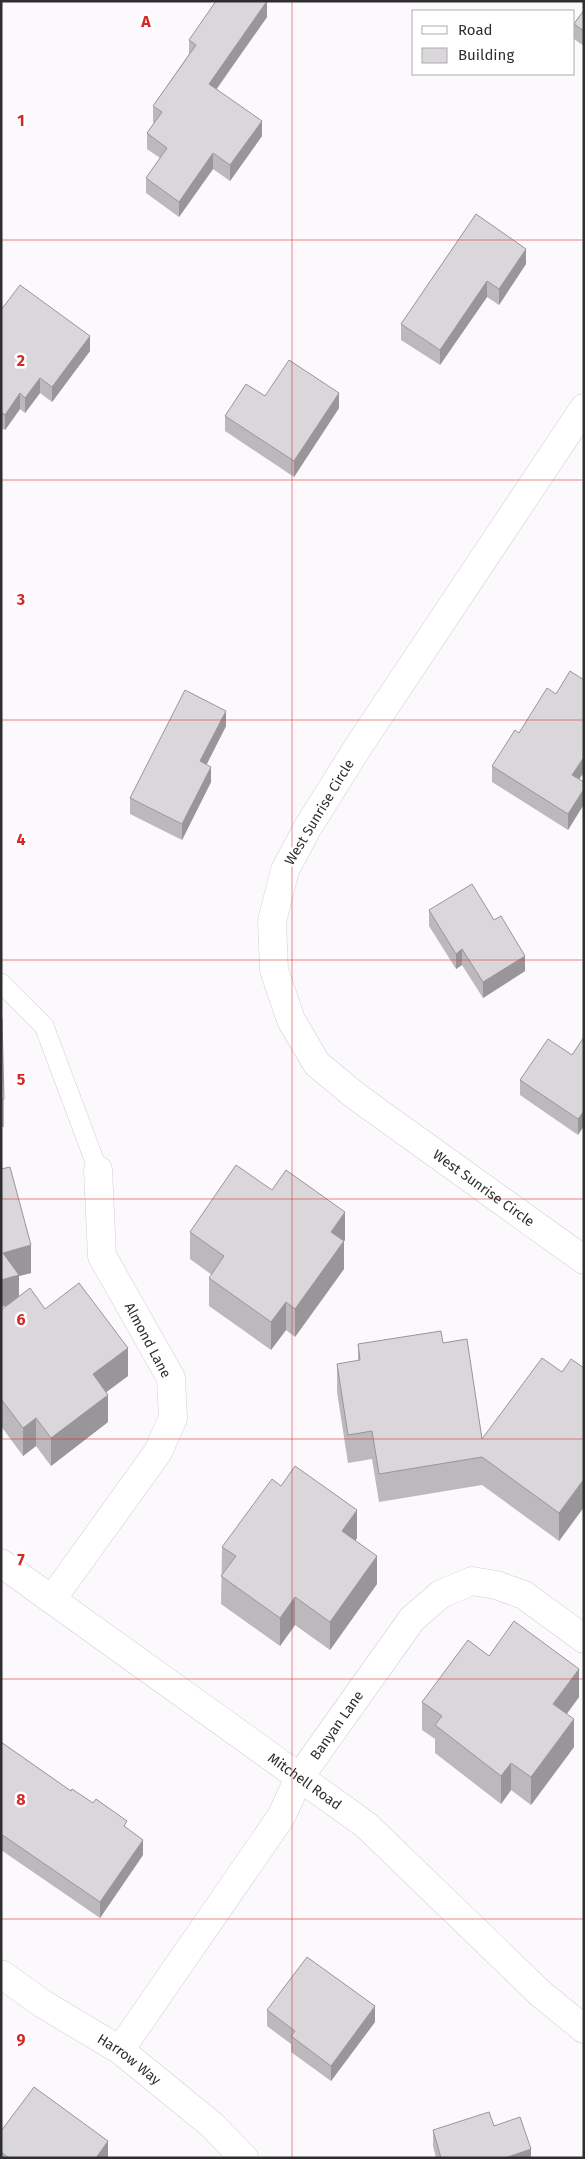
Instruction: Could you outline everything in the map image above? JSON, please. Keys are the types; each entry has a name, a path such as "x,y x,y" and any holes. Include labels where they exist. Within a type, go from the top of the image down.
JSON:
{"street":[{"name":"West Sunrise Circle","path":"584,408 358,747 308,827 284,870 272,921 274,970 291,1020 317,1064 356,1097 584,1260"},
{"name":"Almond Lane","path":"52,1599 158,1452 173,1418 171,1378 102,1256 98,1170"},
{"name":"Mitchell Road","path":"1,1563 366,1825 541,1994 584,2029"},
{"name":"Banyan Lane","path":"120,2050 281,1818 299,1778 412,1619 441,1594 472,1581 496,1584 524,1595 584,1639"},
{"name":"Harrow Way","path":"1,1974 43,2004 120,2050 212,2126 244,2158"}],"lane":[{"path":"1,983 44,1026 98,1170"}],"building":[{"path":"216,1 267,1 209,84 262,121 230,165 213,153 179,202 146,178 167,148 147,133 162,112 153,106 196,45 189,40"},
{"path":"584,10 584,31 575,25"},
{"path":"476,214 526,249 499,289 487,281 440,350 401,324"},
{"path":"20,285 90,336 52,387 40,378 25,398 20,393 5,415 1,412 1,310"},
{"path":"289,360 339,393 294,461 225,416 246,384 265,396"},
{"path":"570,671 584,680 584,757 572,775 584,782 584,789 568,814 492,766 515,730 519,733 547,688 556,694"},
{"path":"185,690 226,711 200,761 211,767 182,824 130,798"},
{"path":"472,884 494,920 501,916 525,956 483,982 462,949 456,954 429,910"},
{"path":"2,1018 4,1099 1,1099"},
{"path":"584,1037 584,1111 578,1119 520,1080 548,1039 572,1055"},
{"path":"236,1165 272,1190 286,1170 345,1212 331,1232 344,1241 295,1309 286,1302 271,1322 209,1278 224,1256 190,1232"},
{"path":"10,1167 31,1245 3,1253 19,1275 1,1280 1,1169"},
{"path":"79,1283 128,1348 93,1374 108,1395 51,1438 36,1418 23,1428 1,1399 1,1310 30,1288 45,1309"},
{"path":"441,1331 443,1343 467,1339 482,1439 542,1358 562,1372 571,1359 584,1368 584,1479 559,1513 482,1457 379,1474 372,1431 348,1435 337,1364 360,1360 358,1344"},
{"path":"295,1466 357,1510 342,1531 377,1556 330,1622 295,1597 280,1618 221,1576 236,1556 222,1547 272,1479 281,1486"},
{"path":"514,1621 579,1669 553,1704 574,1719 531,1777 511,1763 501,1776 435,1725 442,1716 422,1702 468,1640 489,1656"},
{"path":"1,1742 71,1791 72,1789 93,1803 96,1799 127,1821 124,1826 143,1840 100,1902 1,1834"},
{"path":"307,1957 375,2006 331,2066 291,2036 295,2031 267,2010"},
{"path":"34,2087 108,2141 96,2158 9,2158 1,2152 1,2131"},
{"path":"489,2112 494,2126 520,2117 531,2149 505,2158 441,2158 433,2130"}]}
